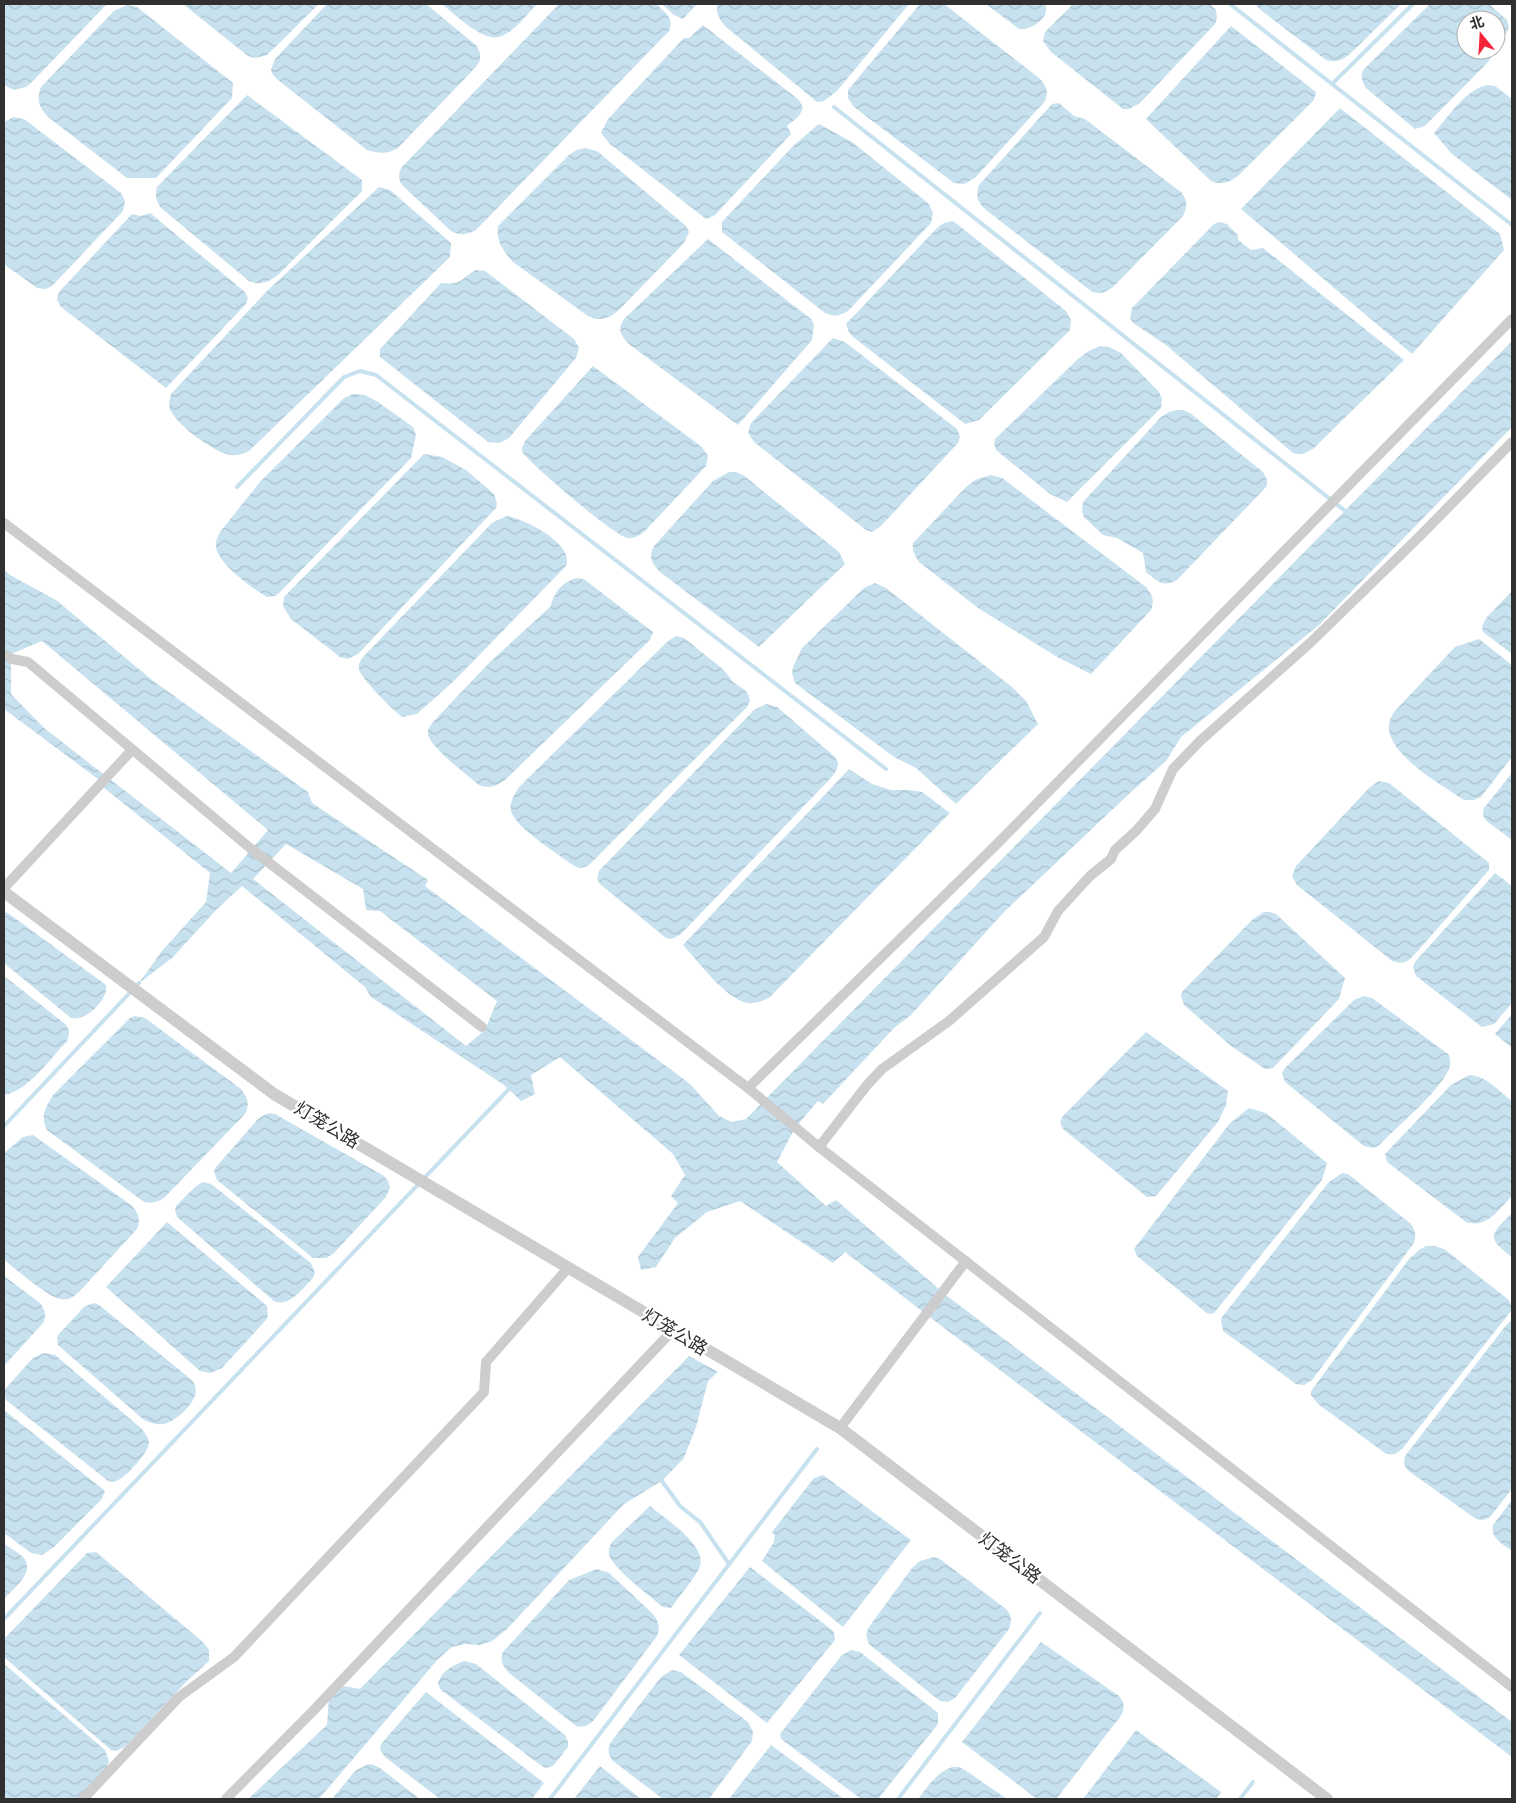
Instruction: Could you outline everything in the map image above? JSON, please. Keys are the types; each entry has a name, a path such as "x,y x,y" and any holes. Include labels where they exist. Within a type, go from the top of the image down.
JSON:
{"street":[{"path":"748,1088 997,844 1512,319"},
{"path":"819,1147 867,1085 882,1069 949,1020 1044,937 1058,911 1090,876 1111,858 1115,850 1136,831 1155,809 1173,770 1200,741 1310,643 1420,536 1512,442"},
{"path":"4,523 748,1088 819,1147 1512,1687"},
{"path":"4,654 12,659 28,662 250,848 482,1027"},
{"path":"4,888 131,751"},
{"name":"灯笼公路","path":"4,892 274,1094 840,1428 1328,1799"},
{"path":"840,1428 966,1262"},
{"path":"83,1799 179,1697 234,1657 484,1392 486,1362 568,1268"},
{"path":"226,1799 312,1712 673,1330"}],"water":[{"path":"4,4 107,4 33,81 26,87 14,90 4,85"},
{"path":"183,4 319,4 267,55 255,58 248,56"},
{"path":"327,4 426,4 477,46 480,60 476,67 398,148 383,153 367,150 278,80 271,70 275,59"},
{"path":"442,4 537,4 512,30 502,36 495,37 487,36 470,27"},
{"path":"559,4 656,4 668,16 670,22 669,31 476,230 464,234 451,231 402,185 399,176 402,167"},
{"path":"662,4 697,4 683,19 674,15"},
{"path":"718,4 909,4 837,91 824,101 817,102 725,26 718,16"},
{"path":"920,4 944,4 1039,78 1046,88 1045,101 975,178 964,184 954,183 854,107 848,98 848,90"},
{"path":"986,4 1045,4 1046,9 1043,18 1039,22 1024,29 1019,29"},
{"path":"1073,4 1210,4 1216,10 1217,18 1215,24 1140,103 1129,109 1123,109 1051,52 1043,41 1045,32"},
{"path":"1255,4 1401,4 1351,53 1342,59 1333,61 1326,60"},
{"path":"1430,4 1489,4 1496,10 1456,10 1456,60 1489,60 1425,126 1415,129 1366,88 1362,75 1363,70"},
{"path":"127,5 137,7 233,83 232,98 156,178 127,178 48,117 42,110 39,100 41,87 114,11"},
{"path":"1506,19 1507,20 1509,28 1506,33"},
{"path":"703,25 799,100 803,108 799,116 787,126 791,134 714,216 706,219 610,144 601,133 608,119 684,38 689,38"},
{"path":"1231,26 1316,92 1314,100 1239,175 1229,181 1219,183 1211,181 1146,119"},
{"path":"1487,85 1495,86 1512,99 1512,200 1452,154 1434,133 1464,98"},
{"path":"247,95 362,180 362,191 278,275 261,283 249,281 160,207 156,195 157,187"},
{"path":"1059,103 1074,116 1085,119 1182,193 1186,202 1183,216 1112,288 1102,293 1091,291 986,210 978,199 979,185 1052,104"},
{"path":"1340,108 1500,234 1504,250 1412,354 1241,209"},
{"path":"14,117 24,119 121,193 125,201 123,211 52,286 46,289 37,288 4,264 4,122"},
{"path":"819,124 852,142 928,203 933,213 931,223 848,311 836,315 825,313 722,232 722,222 794,145"},
{"path":"585,148 597,151 686,226 689,232 684,243 619,310 603,319 595,319 588,316 513,262 503,250 498,236 498,226 569,155"},
{"path":"379,187 390,190 451,243 450,257 249,451 230,455 215,449 198,438 182,425 172,413 169,404 171,394 268,290"},
{"path":"150,213 245,292 248,298 246,304 166,388 61,307 57,300 59,292 132,214 141,216"},
{"path":"952,221 1066,311 1071,320 1070,330 979,420 965,424 852,336 846,324 938,227"},
{"path":"1219,222 1227,224 1238,235 1238,240 1251,250 1263,248 1404,360 1314,448 1304,453 1293,453 1166,345 1133,323 1130,318 1132,308 1214,224"},
{"path":"708,239 811,319 814,325 812,340 738,425 630,345 622,336 620,330 624,319"},
{"path":"476,270 485,271 574,339 579,348 576,358 509,438 499,443 488,442 380,357 380,349 441,283 461,281"},
{"path":"833,338 845,342 957,429 960,437 958,443 881,526 872,532 866,530 754,442 748,433 751,423"},
{"path":"1512,341 1512,427 1319,625 1181,737 1166,761 1003,913 911,1015 894,1028 823,1104 818,1101 795,1128 777,1162 826,1206 836,1200 947,1296 1512,1722 1512,1757 845,1252 833,1263 740,1201 707,1212 675,1238 656,1267 641,1270 638,1257 678,1203 671,1196 685,1175 673,1154 560,1057 531,1075 535,1094 521,1101 504,1085 371,997 365,987 242,886 216,910 172,958 139,983 162,951 206,902 210,873 103,787 98,779 4,709 4,569 10,575 56,600 152,680 308,792 312,803 428,880 425,886 690,1084 719,1116 732,1122 746,1119","holes":["42,641 268,830 231,873 44,728 11,694 11,654","286,844 363,889 366,910 380,911 497,1001 485,1030 466,1046 253,879"]},
{"path":"1100,346 1109,347 1121,353 1159,392 1162,399 1161,408 1067,502 1050,494 996,450 995,439 1079,358"},
{"path":"593,366 702,447 708,456 706,466 645,531 633,538 620,535 591,514 522,452 525,441"},
{"path":"353,394 365,395 378,402 413,427 416,435 411,458 279,593 275,596 267,597 245,582 223,561 216,547 220,532 260,482 344,398"},
{"path":"1176,410 1190,413 1263,472 1267,480 1267,486 1177,580 1164,583 1157,581 1146,572 1143,553 1117,538 1103,535 1084,517 1082,511 1083,502 1161,417"},
{"path":"424,454 442,457 466,470 494,494 497,503 496,508 358,654 348,659 340,657 291,619 283,606 284,597"},
{"path":"729,472 743,475 839,552 845,564 759,647 660,572 651,557 654,546 713,481"},
{"path":"991,475 1002,478 1146,587 1151,595 1153,603 1151,610 1091,674 1059,658 978,608 919,562 915,555 913,543 967,486 977,479"},
{"path":"507,516 536,527 556,541 563,549 567,558 566,566 456,679 417,714 402,717 365,680 359,669 360,661 492,523"},
{"path":"578,578 585,580 653,632 650,640 504,781 486,787 479,785 435,746 428,734 429,728 490,662 551,606 554,596 560,588 568,581"},
{"path":"875,583 886,588 1012,687 1026,701 1038,724 956,804 916,768 894,757 795,683 792,673 793,667 802,648 864,588"},
{"path":"1512,591 1512,654 1483,632 1482,626 1487,617"},
{"path":"676,636 684,638 724,670 733,682 746,691 750,701 747,707 588,866 576,867 539,841 514,818 511,811 513,798 520,786 667,642"},
{"path":"1479,639 1512,665 1512,757 1481,797 1474,800 1464,800 1420,770 1399,751 1392,740 1389,725 1394,712 1455,647"},
{"path":"766,704 777,707 834,756 838,762 837,768 830,779 680,935 671,939 666,938 600,884 597,879 599,871 754,710"},
{"path":"849,769 872,784 891,790 922,792 950,813 770,997 754,1003 739,1000 730,995 683,945"},
{"path":"1512,773 1512,840 1486,821 1483,814 1484,808"},
{"path":"1379,781 1389,783 1489,863 1489,870 1415,954 1407,961 1401,963 1391,960 1297,885 1292,876 1296,866 1370,787"},
{"path":"1495,873 1512,886 1512,1003 1494,1024 1482,1027 1416,976 1413,967 1415,962"},
{"path":"4,912 8,913 106,985 104,997 95,1008 83,1016 71,1018 4,963"},
{"path":"1264,912 1276,914 1345,978 1339,999 1273,1068 1265,1069 1231,1046 1184,1005 1181,996 1182,992 1253,919"},
{"path":"4,976 64,1023 69,1034 67,1041 30,1081 13,1093 4,1095"},
{"path":"1364,996 1372,998 1448,1054 1450,1058 1449,1069 1437,1088 1406,1120 1378,1146 1373,1148 1364,1146 1285,1082 1282,1073 1354,1000"},
{"path":"1512,1014 1512,1048 1495,1034"},
{"path":"135,1016 145,1018 241,1089 247,1098 248,1104 245,1114 164,1198 152,1203 144,1202 47,1130 44,1120 46,1108 53,1095 130,1018"},
{"path":"1146,1032 1228,1091 1226,1105 1218,1122 1156,1196 1147,1197 1063,1129 1060,1122 1063,1116"},
{"path":"1469,1075 1486,1081 1512,1101 1512,1196 1492,1217 1480,1223 1466,1222 1387,1162 1385,1154 1451,1085"},
{"path":"1249,1108 1266,1113 1327,1163 1322,1180 1214,1313 1208,1314 1137,1256 1134,1249 1230,1123"},
{"path":"270,1113 275,1114 384,1176 388,1181 390,1188 386,1197 333,1254 326,1258 313,1258 217,1180 214,1171 216,1167 258,1119"},
{"path":"33,1135 131,1205 138,1216 137,1229 79,1292 68,1299 60,1299 48,1293 4,1260 4,1153 23,1137"},
{"path":"1342,1173 1348,1174 1411,1224 1415,1231 1415,1240 1312,1380 1304,1385 1296,1384 1223,1331 1221,1321 1222,1317 1329,1182"},
{"path":"203,1182 211,1184 311,1263 315,1273 313,1278 300,1292 285,1302 274,1301 177,1217 176,1206 195,1187"},
{"path":"1512,1213 1512,1257 1498,1245 1494,1235 1499,1226"},
{"path":"167,1222 267,1306 268,1316 266,1320 222,1368 210,1373 200,1371 106,1287"},
{"path":"1426,1246 1444,1249 1509,1300 1512,1307 1511,1311 1402,1449 1390,1454 1385,1453 1318,1404 1311,1395 1311,1391 1409,1259"},
{"path":"4,1276 40,1303 45,1315 43,1323 4,1366"},
{"path":"95,1303 192,1380 196,1388 195,1396 189,1406 174,1419 164,1424 154,1424 144,1420 58,1345 57,1338 59,1334 85,1306"},
{"path":"1512,1320 1512,1489 1490,1517 1483,1520 1476,1519 1406,1469 1404,1459"},
{"path":"44,1353 55,1355 142,1429 147,1436 148,1447 141,1458 117,1481 107,1480 6,1400 4,1392 6,1388 33,1358"},
{"path":"689,1356 718,1372 708,1381 696,1427 684,1458 663,1480 624,1504 507,1629 492,1641 480,1645 465,1644 452,1647 438,1659 319,1799 248,1799 327,1725 329,1698 343,1686 360,1689"},
{"path":"4,1410 105,1491 102,1499 54,1547 42,1555 31,1553 4,1533"},
{"path":"823,1475 911,1540 843,1627 762,1561 774,1542 775,1535 772,1532 814,1478"},
{"path":"1512,1500 1512,1551 1495,1537 1493,1525"},
{"path":"650,1506 691,1541 697,1549 700,1558 698,1571 671,1608 663,1607 632,1582 611,1560 609,1554 612,1542"},
{"path":"4,1544 23,1557 27,1562 27,1568 22,1580 4,1599"},
{"path":"96,1552 204,1643 209,1650 209,1661 188,1680 125,1747 116,1751 111,1750 4,1657 4,1639 87,1553"},
{"path":"934,1557 940,1559 1006,1609 1011,1619 1009,1629 955,1698 948,1702 940,1701 870,1645 866,1636 869,1627 912,1568 920,1561"},
{"path":"750,1567 832,1630 835,1640 767,1723 679,1655"},
{"path":"597,1569 609,1573 651,1612 657,1620 659,1629 657,1636 594,1720 590,1724 579,1727 509,1673 505,1669 502,1656 503,1652 569,1580"},
{"path":"1041,1642 1119,1696 1124,1706 1120,1717 1057,1798 1037,1799 962,1742"},
{"path":"851,1650 860,1652 938,1713 938,1724 878,1799 861,1799 781,1739 780,1734 842,1655"},
{"path":"465,1661 476,1664 565,1735 568,1747 553,1766 543,1767 441,1690 438,1684 445,1672 452,1666"},
{"path":"4,1664 105,1750 109,1761 107,1767 78,1799 4,1799"},
{"path":"672,1670 681,1672 748,1722 753,1731 752,1741 709,1799 663,1799 613,1761 609,1754 611,1742 661,1677"},
{"path":"426,1692 544,1783 532,1799 440,1799 385,1757 380,1750 381,1744"},
{"path":"1136,1730 1221,1792 1216,1799 1083,1799"},
{"path":"771,1745 844,1799 729,1799"},
{"path":"368,1764 380,1768 420,1799 332,1799 355,1771"},
{"path":"600,1766 641,1799 574,1799"},
{"path":"952,1767 959,1767 965,1770 1007,1799 918,1799 937,1776"}],"waterway":[{"path":"1230,4 1512,225"},
{"path":"1332,84 1413,4"},
{"path":"834,107 1349,514"},
{"path":"237,487 344,377 360,371 376,375 886,769"},
{"path":"4,1126 139,983"},
{"path":"4,1619 511,1087"},
{"path":"550,1799 817,1449"},
{"path":"659,1477 680,1506 700,1522 729,1564"},
{"path":"898,1799 1040,1613"},
{"path":"1240,1799 1253,1782"}]}
